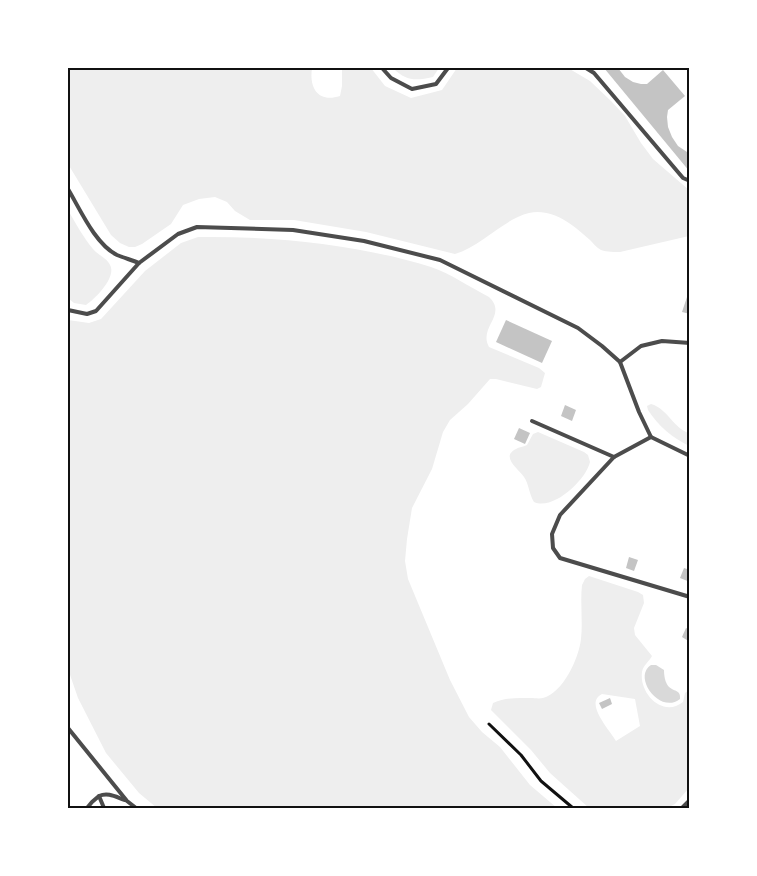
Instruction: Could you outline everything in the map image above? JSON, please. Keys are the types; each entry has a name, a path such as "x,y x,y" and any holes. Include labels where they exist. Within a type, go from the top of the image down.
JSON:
{"lane":[{"path":"382,68 391,78 412,89 436,84 448,68"},
{"path":"586,68 594,73 683,178 690,181"},
{"path":"68,189 95,234 105,246 116,254 139,263"},
{"path":"68,310 87,314 96,311 139,263 178,234 197,227 293,230 364,241 440,260 578,328 620,362 638,412 651,437 690,456"},
{"path":"620,362 640,346 662,341 690,343"},
{"path":"532,421 614,457"},
{"path":"651,437 614,457 560,515 552,534 554,548 560,558 690,597"},
{"path":"68,728 127,801 136,808"},
{"path":"88,808 99,796 108,794 127,801"},
{"path":"99,796 104,808"},
{"path":"682,808 690,800"}],"path":[{"path":"489,724 505,737 541,781 573,808"}],"shaded area":[{"path":"68,68 312,68 312,82 317,92 332,98 340,96 342,68 371,68 385,86 411,98 442,90 457,68 568,68 590,81 611,101 625,116 653,159 689,190 689,236 620,252 606,251 601,250 577,229 562,219 554,215 538,212 520,216 501,226 474,245 455,254 366,232 294,220 250,220 235,211 227,202 215,197 199,199 183,205 171,224 142,244 129,247 120,243 111,235 68,164"},
{"path":"393,68 439,68 433,77 411,79"},
{"path":"68,210 86,240 95,251 105,258 111,270 104,287 86,305 74,303 68,298"},
{"path":"198,237 257,238 316,243 374,252 431,267 489,297 494,303 494,315 487,333 489,347 539,368 545,373 541,387 537,389 490,379 468,404 450,420 443,432 432,469 412,508 405,561 408,579 450,680 469,717 482,732 500,747 530,785 557,808 157,808 139,793 106,753 78,698 68,669 68,320 89,323 101,319 145,271 181,243"},
{"path":"651,404 662,410 683,431 689,433 689,446 671,435 657,422 648,410 647,406"},
{"path":"538,432 584,452 588,455 590,462 582,477 568,492 559,498 542,504 534,502 526,480 510,459 512,452 527,445 533,434"},
{"path":"589,576 643,595 644,603 634,628 635,635 652,656 642,672 644,688 648,695 660,705 668,707 683,702 685,693 689,690 689,788 675,804 667,808 589,808 550,773 531,750 491,710 493,703 502,700 543,698 550,695 569,674 580,647 582,632 581,598 582,585","holes":["602,694 635,699 640,726 616,741 597,710 597,698"]},
{"path":"651,665 656,665 664,670 669,687 679,693 680,699 672,703 664,702 651,692 645,678 646,671"}],"building":[{"path":"604,68 618,68 625,77 641,84 647,84 663,70 685,96 668,110 667,117 672,137 678,146 690,154 690,172"},
{"path":"690,291 690,314 682,312"},
{"path":"506,320 552,341 542,363 496,342"},
{"path":"565,405 576,410 572,421 561,416"},
{"path":"519,428 530,433 525,444 514,439"},
{"path":"629,557 638,560 634,571 626,568"},
{"path":"684,568 690,570 690,582 680,578"},
{"path":"686,628 690,630 690,642 682,637"},
{"path":"610,698 612,704 602,709 599,703"}]}
